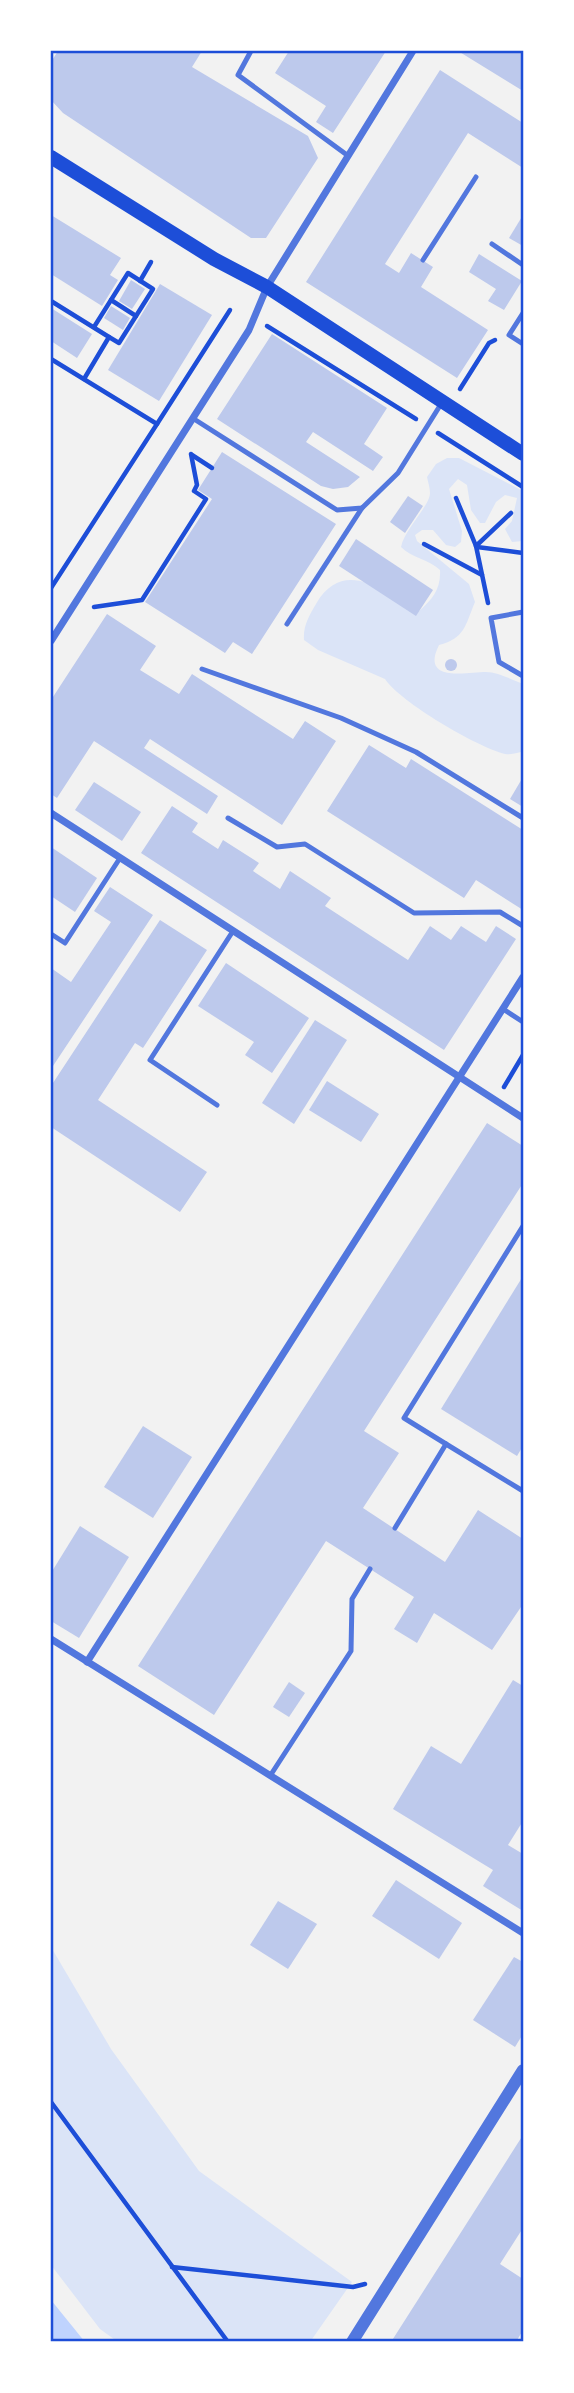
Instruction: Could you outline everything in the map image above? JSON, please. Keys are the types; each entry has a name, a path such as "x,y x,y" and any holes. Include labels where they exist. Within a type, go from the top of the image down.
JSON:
{"main road":[{"path":"51,157 214,259 267,287 523,454"}],"street":[{"path":"51,641 175,450 254,321 267,287 413,51"},
{"path":"51,813 523,1118"},
{"path":"87,1662 503,1009 521,987 523,977"},
{"path":"51,1639 523,1933"},
{"path":"352,2342 523,2070"}],"lane":[{"path":"251,51 238,75 347,155"},
{"path":"423,260 477,177"},
{"path":"492,244 523,265"},
{"path":"523,313 509,335 523,344"},
{"path":"287,624 362,508 398,473 443,402"},
{"path":"194,419 337,510 362,508"},
{"path":"523,612 491,618 499,662 523,676"},
{"path":"202,669 341,718 416,752 523,818"},
{"path":"228,818 277,847 305,844 414,913 500,912 523,926"},
{"path":"51,934 65,943 120,858"},
{"path":"218,1105 150,1060 233,931"},
{"path":"503,1009 523,1022"},
{"path":"523,1226 404,1418 523,1491"},
{"path":"395,1528 446,1444"},
{"path":"270,1776 351,1651 352,1599 370,1569"}],"path":[{"path":"140,281 151,261"},
{"path":"51,301 119,343 153,289 128,273 94,327"},
{"path":"111,300 136,316"},
{"path":"51,588 230,310"},
{"path":"271,327 523,487"},
{"path":"459,390 489,343 509,335"},
{"path":"84,379 109,337"},
{"path":"51,359 157,424"},
{"path":"175,450 191,454 212,468"},
{"path":"94,607 142,600 206,499 194,491 197,485 191,454"},
{"path":"456,498 476,546 491,618"},
{"path":"476,546 511,513"},
{"path":"424,544 483,576"},
{"path":"476,546 523,553"},
{"path":"501,1091 523,1055"},
{"path":"51,2102 228,2342"},
{"path":"171,2267 353,2287 372,2283"}],"shaded area":[{"path":"447,458 459,458 523,491 523,541 512,542 505,529 512,521 517,498 505,495 496,502 485,523 480,523 471,510 467,485 458,479 449,489 462,531 461,542 455,547 446,545 433,530 422,530 415,535 417,541 469,584 475,602 459,635 439,645 435,657 436,665 448,673 491,672 523,684 521,752 505,754 477,743 422,711 393,689 385,679 318,650 304,640 309,617 316,604 327,590 339,582 351,580 378,587 418,612 432,598 439,583 440,570 401,547 407,532 429,498 427,477 436,464"},
{"path":"51,1947 111,2049 199,2171 352,2282 310,2342 118,2342 100,2329 51,2265"}],"water":[{"path":"51,2300 85,2342 51,2342"}],"building":[{"path":"58,51 202,51 192,67 308,136 318,158 266,238 251,238 63,113 51,100 51,62"},
{"path":"289,51 386,51 333,133 316,122 326,106 275,73"},
{"path":"458,51 523,51 523,91"},
{"path":"440,70 523,123 523,168 468,133 385,264 399,273 411,253 433,267 421,287 488,330 457,378 306,282"},
{"path":"51,215 121,258 110,275 118,280 102,306 51,274"},
{"path":"523,215 523,246 509,238"},
{"path":"479,254 522,281 504,310 488,301 496,289 469,272"},
{"path":"131,280 145,289 132,309 119,301"},
{"path":"160,284 212,315 159,401 108,370"},
{"path":"111,306 130,318 123,330 104,318"},
{"path":"51,308 92,334 77,358 51,341"},
{"path":"272,334 387,408 364,444 383,457 373,471 313,432 306,442 360,477 348,487 333,489 321,486 217,419"},
{"path":"222,452 336,524 252,654 233,642 225,653 145,602 212,499 198,490"},
{"path":"408,496 423,506 405,533 390,522"},
{"path":"356,539 433,590 416,616 339,566"},
{"path":"107,614 156,646 140,670 179,694 192,674 293,739 305,721 336,741 282,825 150,739 144,748 218,796 207,814 94,741 57,798 51,794 51,700"},
{"path":"451,659 457,665 451,671 445,665"},
{"path":"369,745 406,768 411,759 523,830 523,910 476,880 464,898 327,811"},
{"path":"523,777 523,807 510,799"},
{"path":"94,782 141,812 122,841 75,810"},
{"path":"172,806 198,823 192,832 218,849 223,840 259,863 253,871 280,889 290,871 331,898 325,906 408,960 430,926 451,940 461,926 486,942 496,926 516,939 444,1050 141,853"},
{"path":"51,847 97,878 75,912 51,896"},
{"path":"110,887 153,915 53,1066 51,968 71,982 111,922 94,911"},
{"path":"160,920 207,950 143,1048 135,1043 98,1100 207,1172 180,1212 51,1127 51,1086"},
{"path":"226,963 309,1018 272,1073 245,1055 254,1042 198,1006"},
{"path":"315,1020 347,1040 294,1124 262,1103"},
{"path":"327,1081 379,1114 361,1142 309,1110"},
{"path":"487,1123 523,1146 523,1183 364,1431 399,1453 363,1508 445,1562 478,1510 523,1539 523,1604 492,1650 434,1613 417,1643 394,1629 414,1597 326,1541 214,1715 138,1666"},
{"path":"523,1276 523,1446 517,1456 441,1409"},
{"path":"143,1426 192,1457 153,1518 104,1487"},
{"path":"80,1526 129,1557 79,1638 51,1621 51,1573"},
{"path":"513,1680 523,1686 523,1821 508,1845 523,1854 523,1911 483,1886 493,1870 393,1809 431,1746 461,1764"},
{"path":"289,1682 305,1693 289,1717 273,1707"},
{"path":"396,1880 462,1923 439,1959 372,1916"},
{"path":"278,1901 317,1924 288,1969 250,1945"},
{"path":"514,1957 523,1962 523,2034 515,2047 473,2020"},
{"path":"523,2135 523,2228 500,2264 523,2279 523,2330 516,2342 391,2342"}]}
